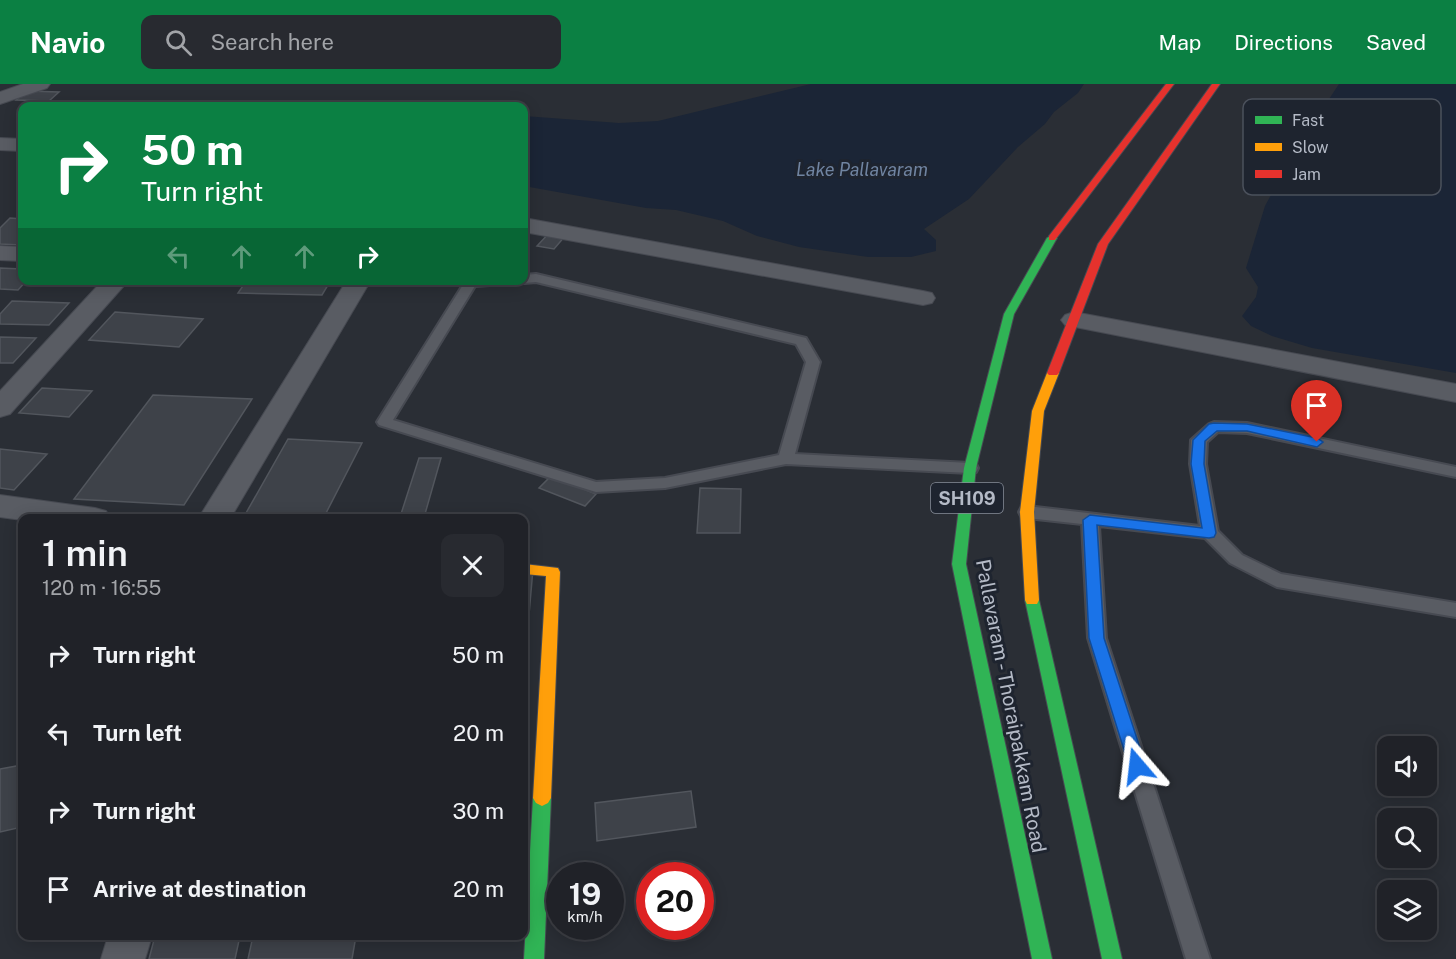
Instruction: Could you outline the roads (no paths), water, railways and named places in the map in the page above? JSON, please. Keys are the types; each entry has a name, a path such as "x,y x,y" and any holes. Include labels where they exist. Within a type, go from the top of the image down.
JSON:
{"main road":[{"name":"Pallavaram - Thoraipakkam Road","path":"1042,959 959,564 970,468 1009,314 1050,241 1170,84"},
{"name":"Pallavaram - Thoraipakkam Road","path":"1112,959 1032,601 1027,512 1038,411 1103,243 1215,84"},
{"path":"528,569 553,572 534,959"}],"street":[{"path":"16,84 38,85"},
{"path":"0,98 38,85"},
{"path":"0,144 18,145"},
{"path":"528,226 922,298"},
{"path":"0,254 18,254"},
{"path":"0,408 112,285"},
{"path":"217,514 356,285"},
{"path":"1074,320 1456,393"},
{"path":"0,506 58,514"},
{"path":"123,959 129,940"}],"lane":[{"path":"528,279 536,278 801,341 813,362 786,459"},
{"path":"470,285 384,422 596,487 665,483 786,459 970,468"},
{"path":"1456,472 1247,428 1214,427 1199,440 1198,464 1209,533 1236,559 1277,580 1456,610"},
{"path":"1027,512 1209,533"},
{"path":"1090,520 1097,638 1198,959"}],"water":[{"name":"Lake Pallavaram","path":"811,84 1084,84 1078,93 1054,112 1045,124 1018,147 969,199 924,229 936,240 936,251 911,257 868,257 799,247 757,236 723,221 676,210 646,208 528,187 528,116 619,123 658,121"},
{"path":"1339,84 1456,84 1456,373 1312,348 1272,336 1251,326 1242,316 1256,297 1258,287 1246,268 1265,206 1271,195 1441,195 1441,99 1329,99"}]}
